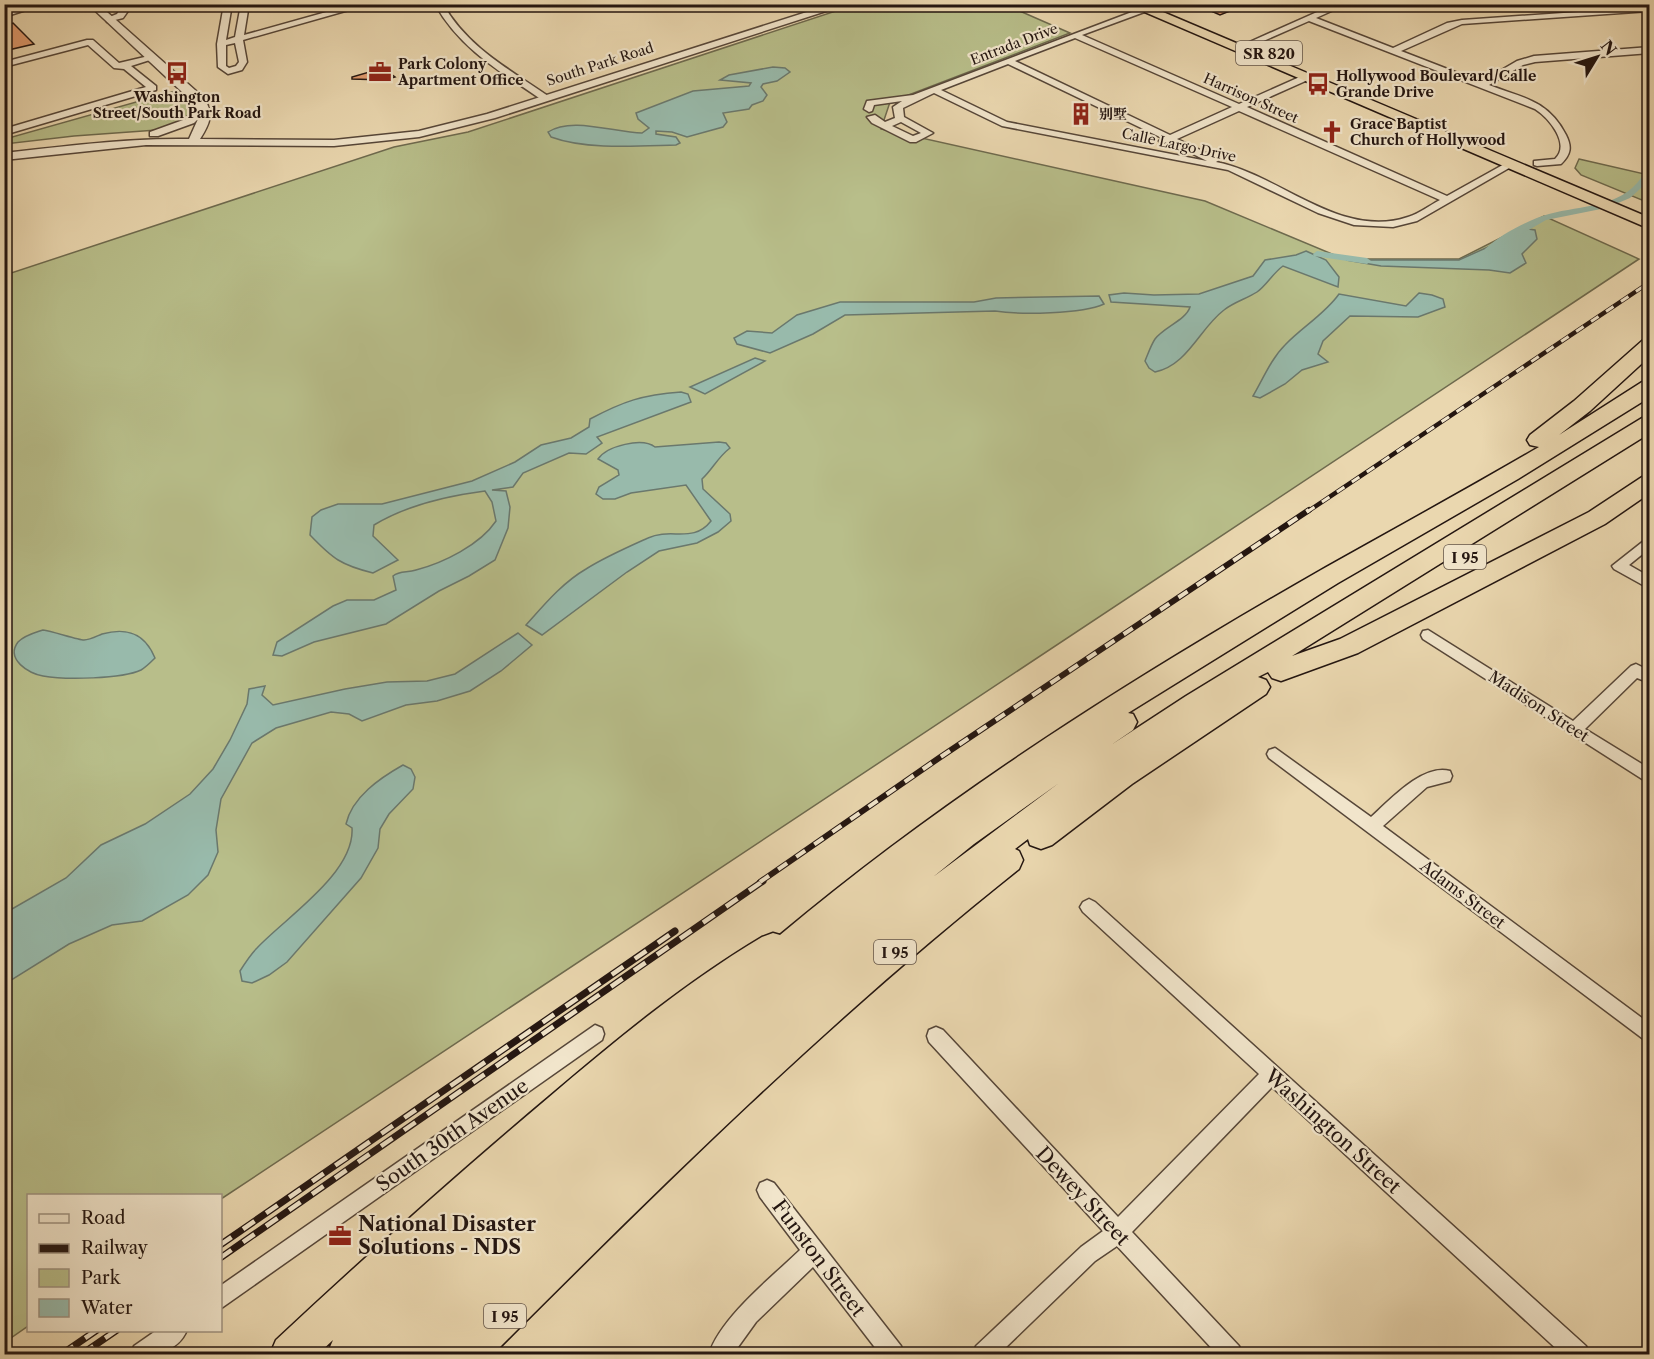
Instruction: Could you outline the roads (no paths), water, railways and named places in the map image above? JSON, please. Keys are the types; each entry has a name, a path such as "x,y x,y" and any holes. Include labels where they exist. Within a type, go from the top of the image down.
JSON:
{"highway":[{"name":"SR 820","path":"1132,4 1154,6 1511,164 1536,169"},
{"path":"1304,72 1341,82 1615,202 1650,224"},
{"path":"1615,202 1650,210"},
{"path":"1452,506 1582,406 1650,344"},
{"path":"347,1354 534,1174 656,1062 828,914 947,822 1068,737 1209,649 1561,444 1650,387"},
{"path":"384,1354 598,1144 779,983 963,835 1131,717 1311,607 1498,498 1616,426 1650,402"},
{"path":"433,1354 679,1112 892,926 1102,766 1186,710 1650,423"},
{"name":"I 95","path":"466,1354 720,1108 889,957 1001,866 1122,776 1281,671 1650,441"},
{"path":"1281,671 1349,646 1597,518 1650,482"},
{"path":"290,1354 419,1232 647,1037 734,969 828,914"},
{"path":"489,1354 544,1276"}],"street":[{"path":"4,14 41,4"},
{"path":"92,4 196,96 204,112 218,128 233,134"},
{"path":"110,20 120,16 129,4"},
{"path":"228,4 222,25 221,44 222,67 228,71 239,68 243,62 239,41 245,4"},
{"path":"221,44 239,41 341,8 366,4"},
{"path":"439,4 446,20 460,37 541,95"},
{"name":"South Park Road","path":"4,149 96,137 154,134 334,143 390,138 460,125 541,95 817,4"},
{"name":"South Park Road","path":"4,157 92,146 233,134 330,135 406,128 445,121 541,95 844,4"},
{"path":"1253,50 1343,4"},
{"name":"Entrada Drive","path":"916,97 1154,6"},
{"path":"1394,51 1450,25 1462,22 1650,9"},
{"path":"1310,19 1510,96 1548,114 1566,144 1564,158 1536,169"},
{"name":"Harrison Street","path":"1075,35 1449,200"},
{"path":"4,65 90,42 117,66 127,68 153,88 4,132"},
{"path":"4,75 99,49"},
{"path":"1482,85 1520,63 1534,59 1650,50"},
{"path":"127,68 153,60"},
{"path":"1008,61 1231,168"},
{"path":"1142,151 1238,107 1304,72"},
{"path":"1498,76 1503,89 1510,96"},
{"name":"Calle Largo Drive","path":"934,90 1005,124 1231,168 1322,211 1354,222 1393,224 1413,219 1511,164"},
{"path":"916,97 900,105 897,111 902,119 928,133 914,140 875,121 871,113 870,103 916,97"},
{"path":"889,99 900,105"},
{"path":"154,134 190,121 204,112"},
{"path":"195,137 204,112"},
{"path":"886,125 902,119"},
{"path":"1650,540 1619,566 1650,584"},
{"name":"Madison Street","path":"1428,635 1650,778"},
{"path":"1575,729 1636,670 1650,678"},
{"name":"Adams Street","path":"1275,754 1650,1035"},
{"path":"1372,826 1422,782 1444,776"},
{"name":"Washington Street","path":"1089,907 1271,1076 1578,1354"},
{"name":"South 30th Avenue","path":"222,1298 595,1034"},
{"name":"Dewey Street","path":"936,1036 1231,1354"},
{"path":"984,1354 1088,1254 1117,1233 1271,1076"},
{"name":"Funston Street","path":"767,1190 893,1354"},
{"path":"720,1354 748,1314 814,1252"},
{"path":"142,1354 173,1332"}],"water":[{"path":"773,67 785,68 790,72 777,81 763,84 761,87 767,95 763,101 752,105 749,109 723,113 727,122 723,127 687,137 672,132 656,131 656,134 676,137 680,143 676,145 596,146 551,137 548,132 558,127 581,125 642,133 649,128 638,119 636,113 693,91 749,86 751,83 720,80 729,75"},
{"path":"1528,229 1535,230 1537,239 1522,254 1526,263 1510,273 1489,270 1381,266 1346,260 1459,260"},
{"path":"1306,251 1326,260 1339,277 1338,287 1283,266 1257,292 1228,307 1215,318 1176,362 1155,372 1145,361 1154,341 1184,316 1190,307 1111,302 1109,295 1124,293 1199,294 1253,276 1265,260"},
{"path":"1419,293 1443,299 1445,307 1418,317 1350,316 1323,341 1318,354 1328,362 1302,370 1285,384 1260,398 1253,396 1280,351 1339,294 1406,306"},
{"path":"1099,296 1104,304 1066,312 995,311 845,315 813,334 770,353 737,344 734,338 747,331 772,333 797,315 840,302 974,302 996,298"},
{"path":"755,358 765,361 705,394 690,387"},
{"path":"681,392 688,394 691,402 597,437 602,443 586,454 569,453 523,473 513,487 492,490 506,491 510,507 508,528 495,560 386,624 314,642 282,656 273,655 277,642 333,606 347,600 374,600 396,590 393,576 401,572 427,567 449,558 481,538 496,521 492,502 485,491 441,499 400,512 374,525 373,536 398,560 373,573 338,560 310,535 312,517 321,510 338,504 382,504 472,481 515,462 541,445 571,438 589,427 590,419 613,408 644,397"},
{"path":"634,443 649,444 655,447 726,443 730,448 702,479 703,489 730,514 731,521 718,532 697,543 659,551 542,635 526,625 561,588 593,565 648,538 665,534 697,532 711,521 686,485 631,493 615,499 603,499 596,494 599,487 619,475 618,470 598,459 602,454 625,444"},
{"path":"43,630 84,640 111,632 127,632 146,643 155,658 141,670 121,675 79,678 37,675 20,665 14,654 18,642 30,634"},
{"path":"518,633 532,645 501,671 470,691 437,701 406,705 362,721 349,714 331,712 276,728 252,743 221,799 216,830 218,852 208,875 188,895 142,921 112,925 69,944 5,984 5,913 66,878 101,845 145,824 190,794 213,769 230,740 247,704 249,689 265,686 262,695 273,705 387,682 427,681 455,674"},
{"path":"403,765 411,769 415,777 413,789 389,814 380,829 378,848 361,878 287,962 269,975 252,983 242,981 240,971 252,953 316,894 342,862 350,845 352,828 346,824 354,805 376,782"}],"waterway":[{"path":"1489,249 1543,219 1603,206 1627,196 1637,188 1648,172 1650,144"},
{"path":"1317,254 1367,261"}],"railway":[{"path":"1307,512 1650,282"},
{"path":"760,882 939,758 1309,510"},
{"path":"222,1257 763,881"},
{"path":"222,1244 675,931"},
{"path":"62,1354 94,1332"},
{"path":"82,1354 114,1332"}],"place":[{"name":"Park Colony Apartment Office","path":"380,72"},
{"name":"Washington Street/South Park Road","path":"177,73"},
{"name":"Hollywood Boulevard/Calle Grande Drive","path":"1318,84"},
{"name":"别墅","path":"1081,114"},
{"name":"Grace Baptist Church of Hollywood","path":"1332,132"},
{"name":"National Disaster Solutions - NDS","path":"340,1236"}]}
